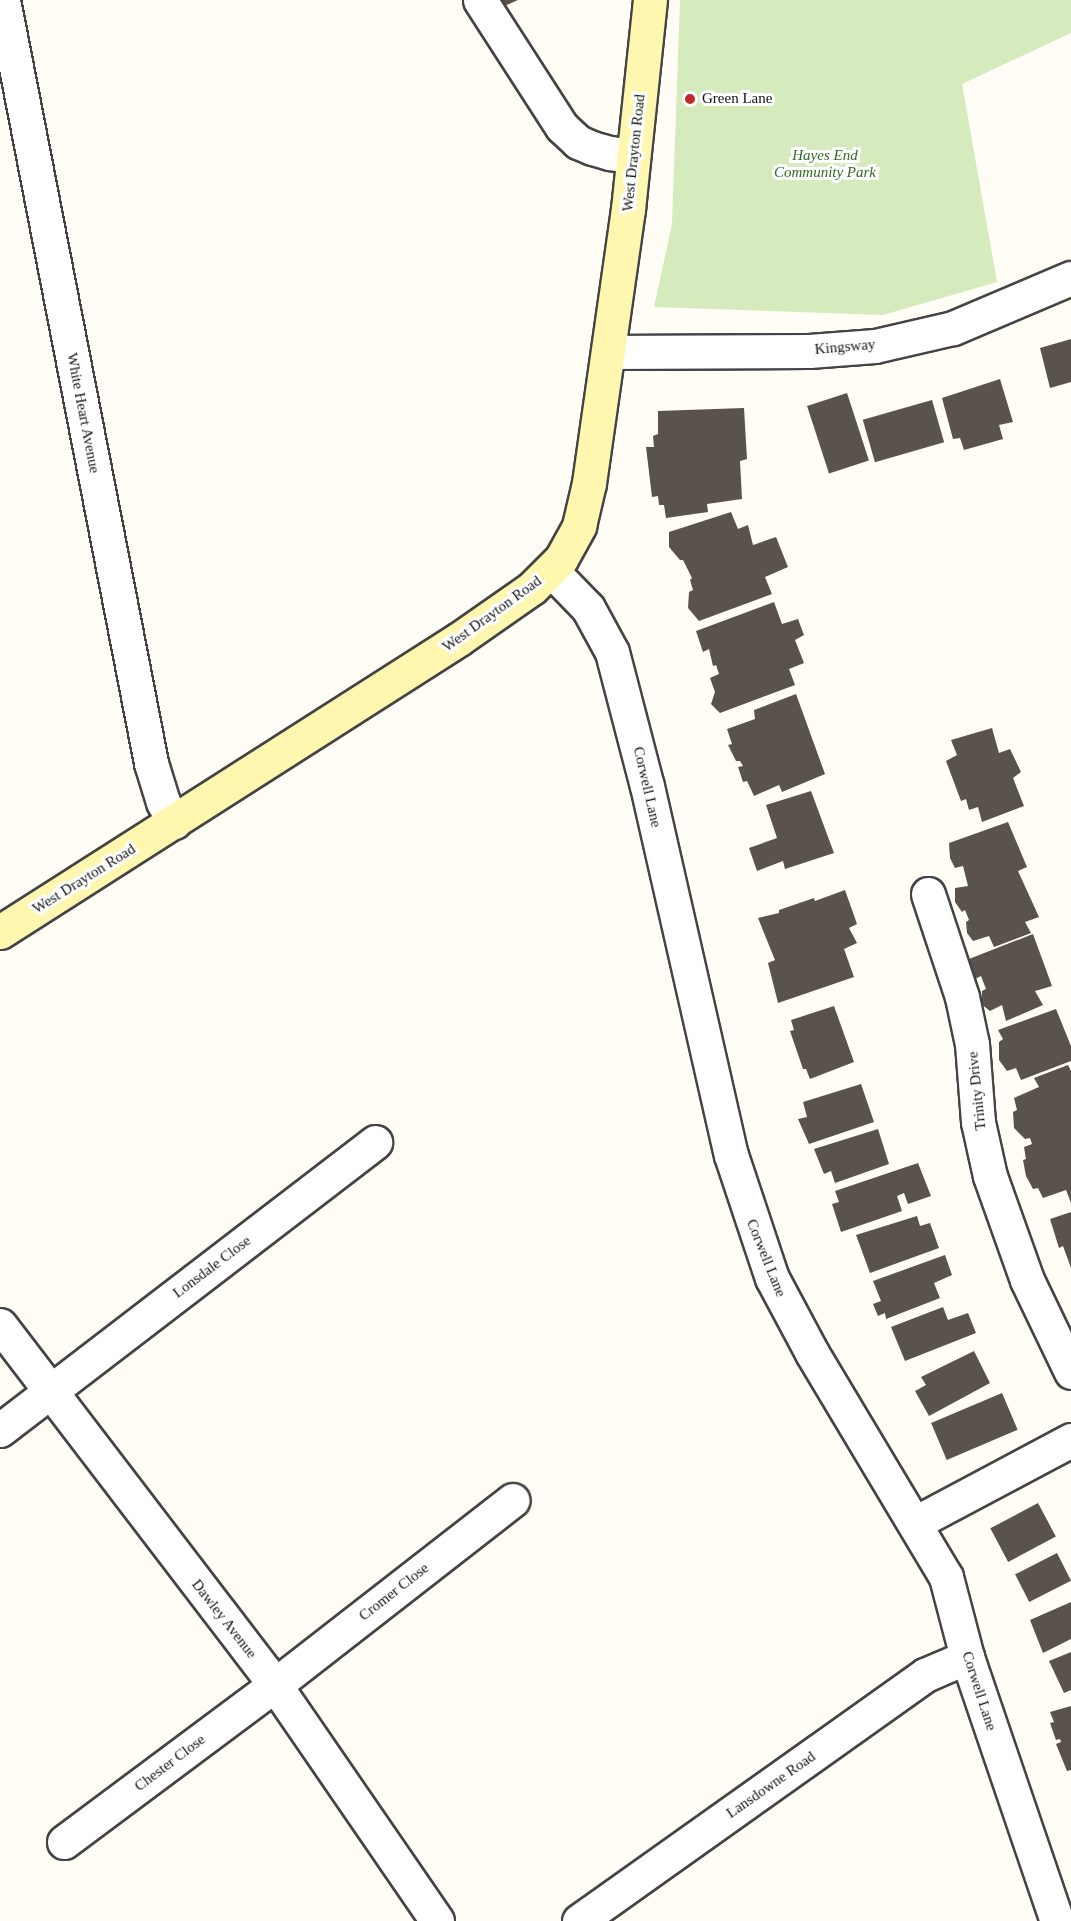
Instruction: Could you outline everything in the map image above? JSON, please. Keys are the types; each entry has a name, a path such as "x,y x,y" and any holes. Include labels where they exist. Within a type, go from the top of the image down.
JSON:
{"main road":[{"name":"West Drayton Road","path":"0,932 459,639 532,588 551,570 571,543 584,506 608,352 650,0"}],"street":[{"name":"White Heart Avenue","path":"3,0 151,763 163,802 174,822"},
{"path":"480,0 562,128 578,142 592,148 633,156"},
{"name":"Kingsway","path":"608,352 777,351 875,346 953,328 1071,278"},
{"name":"Corwell Lane","path":"551,570 588,608 612,652 647,786 731,1155 772,1278 812,1353 946,1577 967,1657 1057,1921"},
{"name":"Trinity Drive","path":"928,894 967,1020 975,1065 978,1122 990,1176 1044,1320 1071,1372"},
{"name":"Lonsdale Close","path":"0,1430 375,1142"},
{"name":"Dawley Avenue","path":"0,1325 275,1684 437,1921"},
{"path":"915,1523 1071,1440"},
{"name":"Cromer Close","path":"275,1684 513,1500"},
{"name":"Lansdowne Road","path":"579,1921 925,1675 967,1657"},
{"name":"Chester Close","path":"64,1842 275,1684"}],"green space":[{"name":"Hayes End Community Park","path":"680,0 1071,0 1071,33 962,84 997,282 883,315 654,307 672,224"}],"building":[{"path":"496,0 518,0 500,8"},
{"path":"1071,339 1071,382 1050,388 1040,348"},
{"path":"1000,379 1013,422 999,425 1003,439 964,450 960,438 953,439 942,398"},
{"path":"847,393 869,461 829,474 807,406"},
{"path":"932,400 944,442 875,462 863,420"},
{"path":"744,408 747,459 740,461 742,499 707,504 708,512 666,518 664,505 659,505 658,496 652,497 646,447 654,447 653,436 658,434 658,411"},
{"path":"731,512 738,529 748,525 753,545 776,537 788,567 765,577 772,594 699,621 688,608 689,592 693,590 690,580 692,578 683,560 680,560 669,547 669,532"},
{"path":"774,602 782,624 798,619 804,635 795,640 804,663 789,669 795,685 720,713 711,704 715,692 710,678 719,674 716,665 713,666 709,649 703,652 696,631"},
{"path":"796,694 825,774 782,792 779,785 754,796 747,781 743,782 738,767 743,766 740,761 736,761 728,745 732,744 727,729 755,719 754,710"},
{"path":"992,728 999,753 1010,749 1021,772 1013,778 1024,806 982,822 978,807 969,810 966,799 961,801 946,761 957,755 951,740"},
{"path":"811,791 834,853 785,869 783,861 757,871 749,848 777,838 766,805"},
{"path":"1008,822 1027,867 1018,871 1039,917 1025,922 1031,933 994,947 989,936 973,941 967,933 966,922 969,920 965,910 962,912 955,902 955,888 968,886 963,866 955,868 950,858 949,843"},
{"path":"845,890 857,924 849,928 857,943 844,949 854,977 778,1003 768,963 775,960 758,918 779,913 779,910 814,898 815,901"},
{"path":"1033,934 1052,986 1035,991 1043,1005 1006,1021 1002,1005 990,1011 981,1004 982,991 986,989 981,976 975,979 968,970 969,959"},
{"path":"834,1006 854,1062 810,1079 806,1069 803,1069 790,1031 794,1030 791,1020"},
{"path":"1056,1009 1071,1046 1071,1061 1021,1080 1016,1068 1007,1071 999,1060 999,1042 1003,1039 998,1030"},
{"path":"1068,1065 1071,1071 1071,1203 1066,1190 1043,1198 1038,1188 1033,1189 1026,1176 1023,1160 1026,1159 1024,1147 1032,1144 1030,1138 1025,1139 1014,1128 1013,1112 1017,1110 1014,1098 1039,1087 1034,1078"},
{"path":"861,1084 874,1122 809,1144 798,1119 807,1117 803,1102"},
{"path":"878,1129 889,1164 835,1183 831,1171 824,1174 814,1149"},
{"path":"918,1163 931,1196 908,1204 904,1193 897,1196 902,1211 841,1232 832,1204 839,1202 835,1191"},
{"path":"1071,1212 1071,1268 1063,1246 1059,1248 1050,1219"},
{"path":"917,1216 920,1226 930,1223 939,1248 870,1273 856,1235"},
{"path":"945,1255 952,1275 934,1283 940,1298 886,1319 885,1313 878,1316 873,1304 881,1301 873,1281"},
{"path":"943,1307 948,1320 968,1313 976,1333 905,1361 891,1327"},
{"path":"974,1351 990,1383 929,1416 915,1391 926,1385 921,1377"},
{"path":"1002,1393 1018,1430 947,1460 931,1423"},
{"path":"1038,1503 1056,1537 1008,1562 990,1528"},
{"path":"1057,1553 1071,1581 1029,1602 1015,1574"},
{"path":"1071,1602 1071,1639 1043,1653 1030,1620"},
{"path":"1071,1652 1071,1690 1064,1693 1049,1661"},
{"path":"1071,1706 1071,1770 1067,1771 1056,1744 1061,1742 1060,1739 1056,1740 1050,1723 1054,1722 1050,1712"}],"place":[{"name":"Green Lane","path":"690,99"}]}
